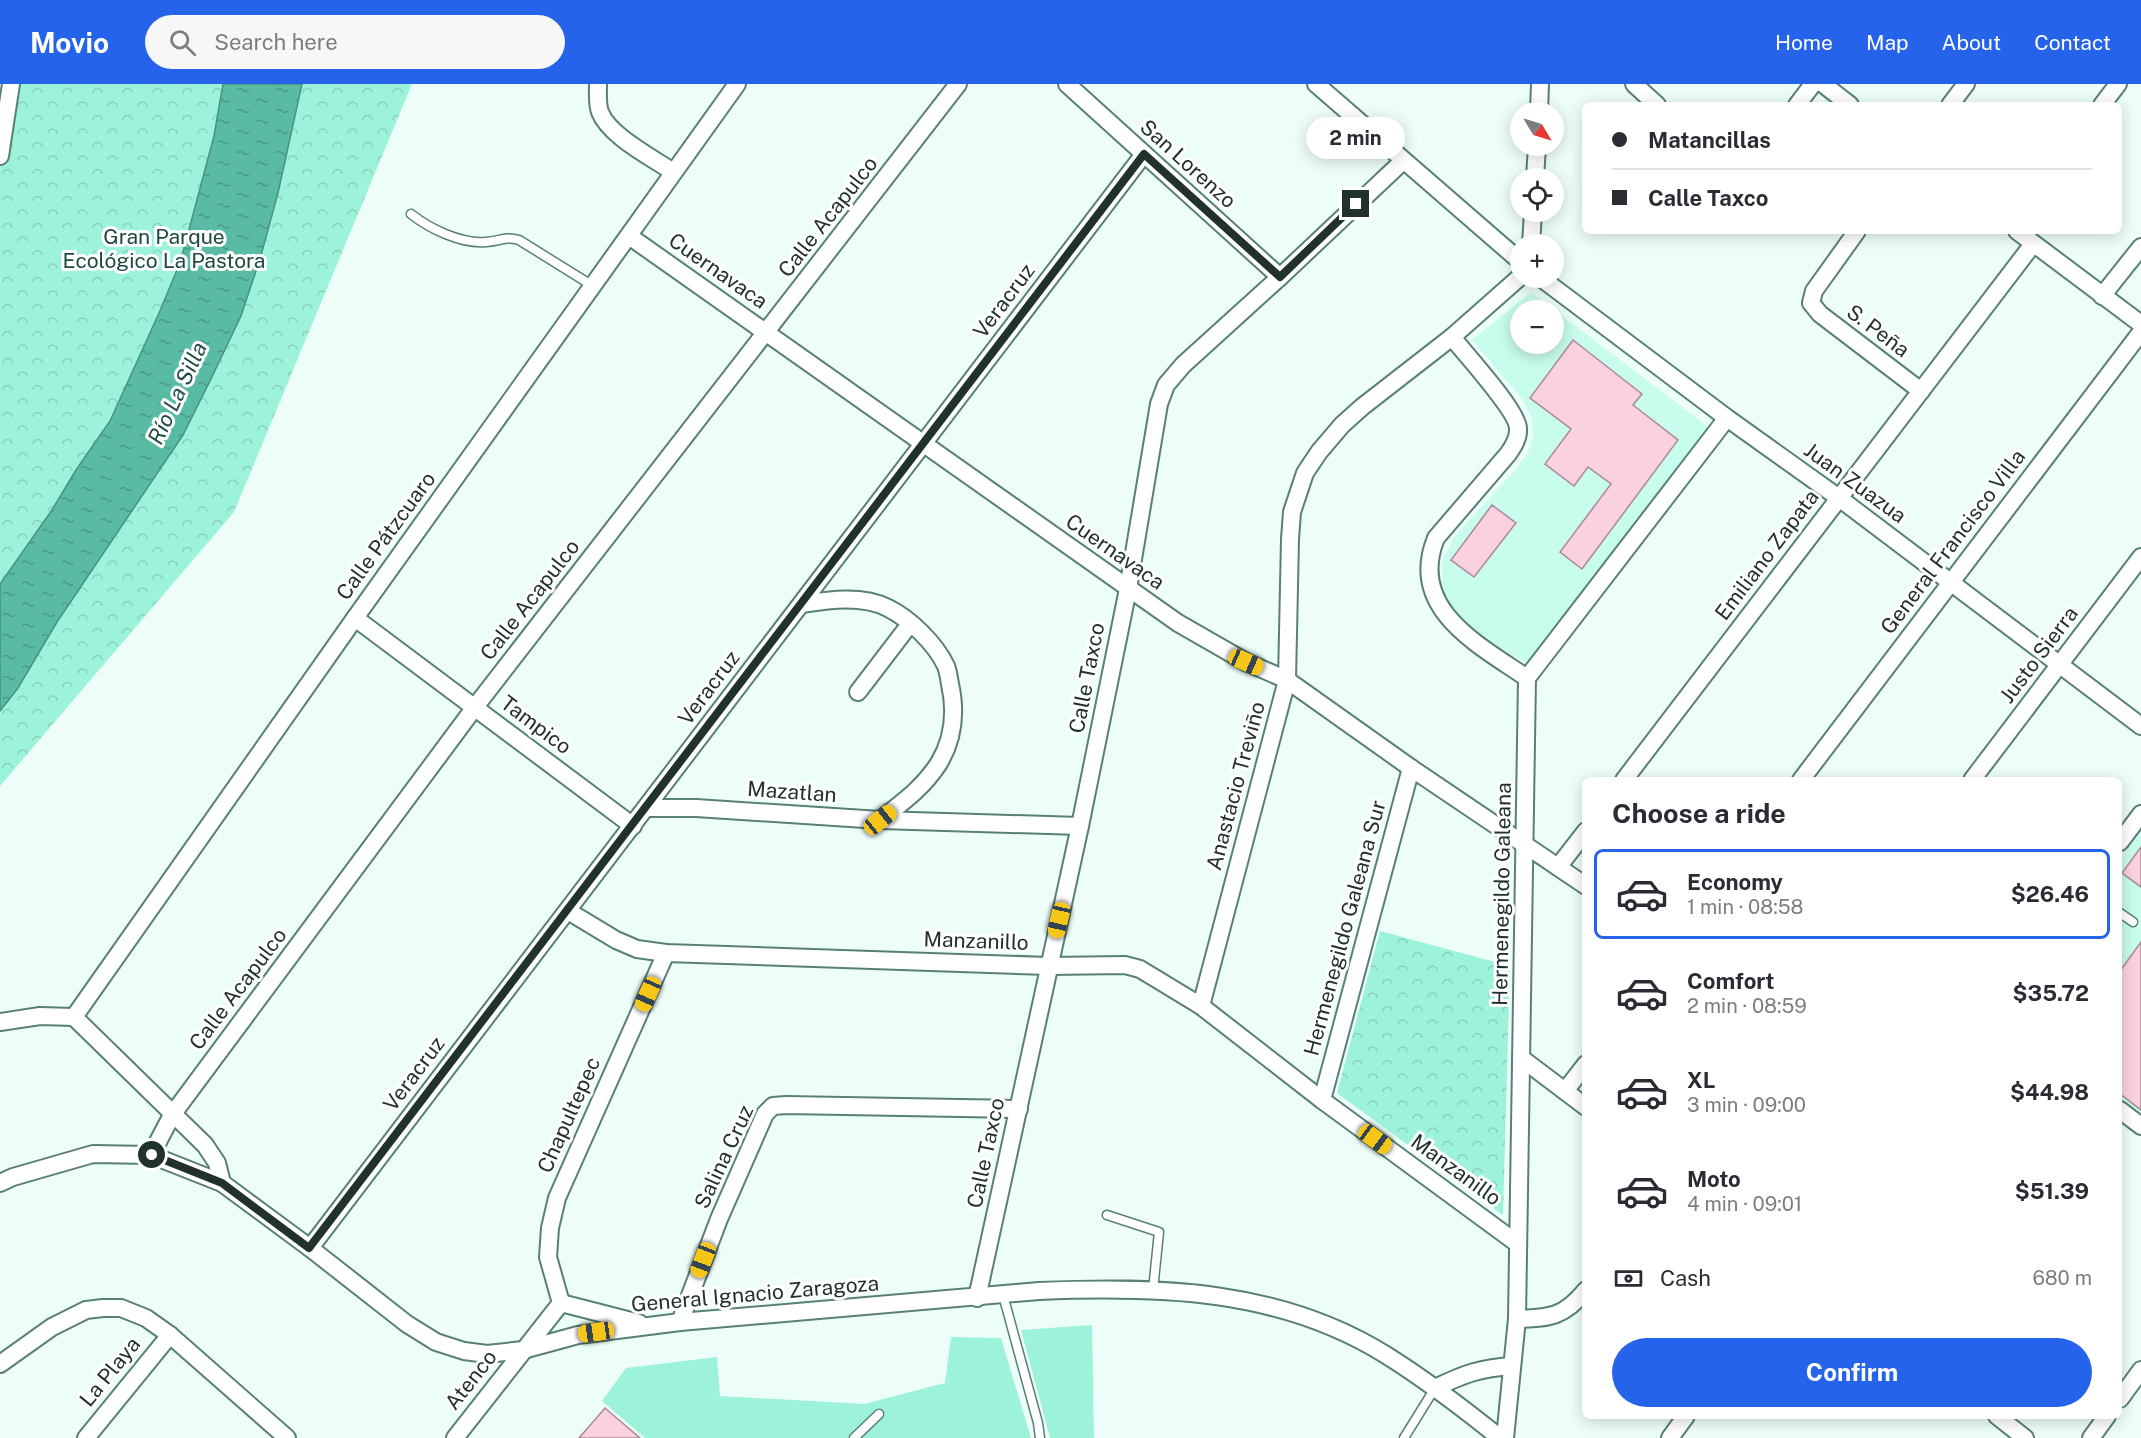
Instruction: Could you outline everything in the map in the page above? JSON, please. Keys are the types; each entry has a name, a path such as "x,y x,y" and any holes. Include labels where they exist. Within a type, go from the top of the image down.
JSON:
{"street":[{"path":"0,156 11,84"},
{"path":"598,84 600,112 609,126 621,137 673,172"},
{"name":"Calle Pátzcuaro","path":"74,1017 736,84"},
{"name":"Calle Acapulco","path":"152,1155 172,1114 475,707 958,84"},
{"name":"San Lorenzo","path":"1066,84 1280,277"},
{"path":"1316,84 1510,253"},
{"path":"1539,102 1540,84"},
{"path":"1634,84 1654,102"},
{"path":"1799,102 1813,84"},
{"path":"1823,84 1846,102"},
{"path":"1952,102 1966,84"},
{"path":"2104,102 2118,84"},
{"name":"Veracruz","path":"309,1248 1144,154"},
{"name":"Calle Taxco","path":"977,1298 1080,826 1128,589 1162,391 1183,365 1402,161"},
{"name":"S. Peña","path":"1855,234 1814,291 1811,303 1820,314 1921,392"},
{"path":"2021,234 2141,324"},
{"name":"Cuernavaca","path":"629,236 1128,589 1206,640 1287,680 1411,768 1582,883"},
{"name":"Emiliano Zapata","path":"1626,777 2034,244"},
{"path":"2103,296 2141,247"},
{"name":"Anastacio Treviño","path":"1201,1006 1287,680 1292,512 1305,473 1324,445 1342,425 1452,338 1510,286"},
{"name":"Juan Zuazua","path":"1554,288 1727,418 1839,498 2141,726"},
{"name":"General Francisco Villa","path":"1803,777 2141,332"},
{"path":"1452,338 1509,408 1517,423 1518,431 1514,446 1508,454 1436,538 1431,551 1430,582 1438,604 1452,623 1527,678 1727,418"},
{"name":"Justo Sierra","path":"1974,777 2141,557"},
{"path":"802,604 860,600 887,607 928,641 946,666 954,702 952,735 940,761 924,784 880,820"},
{"name":"Tampico","path":"355,618 633,826"},
{"path":"858,692 910,624"},
{"name":"Hermenegildo Galeana","path":"1505,1438 1517,1319 1527,678"},
{"name":"Hermenegildo Galeana Sur","path":"1322,1100 1411,768"},
{"name":"Mazatlan","path":"646,808 707,809 880,820 1080,826"},
{"path":"2122,839 2141,814"},
{"path":"1558,867 1582,836"},
{"name":"Manzanillo","path":"568,911 616,940 637,949 666,953 1049,966 1116,965 1140,969 1201,1006 1322,1100 1518,1244"},
{"name":"Chapultepec","path":"561,1303 548,1257 550,1228 557,1198 666,953"},
{"path":"0,1022 40,1016 74,1017 212,1154 222,1183"},
{"path":"1521,1058 1582,1104"},
{"path":"1565,1091 1582,1069"},
{"name":"Salina Cruz","path":"680,1322 723,1208 765,1114 773,1106 1019,1108"},
{"path":"2122,1112 2141,1126"},
{"path":"0,1183 13,1177 93,1154 152,1155"},
{"name":"General Ignacio Zaragoza","path":"152,1155 222,1183 407,1324 436,1342 464,1351 487,1354 523,1350 578,1335 649,1325 1003,1295 1084,1289 1200,1293 1277,1309 1331,1327 1386,1355 1435,1388 1500,1438"},
{"path":"1517,1319 1557,1315 1575,1303 1582,1295"},
{"path":"523,1350 561,1303 649,1325"},
{"path":"0,1364 52,1327 86,1310 121,1308 138,1315 170,1335 280,1436"},
{"name":"La Playa","path":"86,1438 170,1335"},
{"name":"Atenco","path":"455,1438 523,1350"},
{"path":"1435,1388 1463,1374 1486,1367 1512,1366"},
{"path":"2122,1396 2141,1370"},
{"path":"1670,1438 1684,1419"},
{"path":"2000,1419 2025,1438"},
{"path":"2091,1438 2105,1419"}],"lane":[{"path":"411,214 442,233 470,240 486,242 508,237 519,240 593,287"},
{"path":"2122,914 2133,922"},
{"path":"1107,1215 1159,1232 1153,1290"},
{"path":"1003,1295 1038,1423 1040,1438"},
{"path":"1404,1438 1435,1388"},
{"path":"854,1438 879,1414"}],"shaded area":[{"path":"1531,292 1541,300 1521,300"},
{"path":"1510,309 1510,354 1564,354 1564,317 1708,427 1528,664 1467,628 1451,614 1443,594 1442,561 1454,537 1528,453 1533,436 1532,419 1523,400 1472,340"},
{"path":"2141,831 2141,1115 2122,1101 2122,856"}],"green space":[{"name":"Gran Parque Ecológico La Pastora","path":"14,84 412,84 234,512 0,786 0,165"},
{"path":"1380,931 1510,966 1503,1215 1337,1093"},
{"path":"1092,1325 1094,1438 1050,1438 1021,1330"},
{"path":"951,1337 1001,1338 1031,1438 645,1438 602,1401 626,1368 717,1357 720,1396 864,1404 945,1383"}],"water":[{"name":"Río La Silla","path":"223,84 302,84 278,193 241,316 183,435 57,622 18,688 0,711 0,584 110,421 159,313 180,263 214,136"}],"building":[{"path":"1573,340 1642,394 1633,405 1678,440 1582,569 1560,552 1611,484 1588,467 1574,486 1545,464 1571,429 1530,398"},
{"path":"1492,505 1516,523 1474,577 1451,560"},
{"path":"2141,847 2141,887 2122,873"},
{"path":"2141,942 2141,1110 2122,1096 2122,968"},
{"path":"605,1408 640,1438 579,1438"}],"route":[{"path":"152,1155 222,1183 309,1248 1144,154 1280,277 1356,204"}]}
